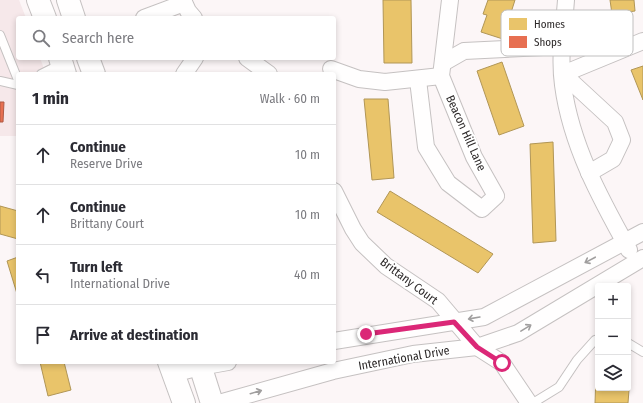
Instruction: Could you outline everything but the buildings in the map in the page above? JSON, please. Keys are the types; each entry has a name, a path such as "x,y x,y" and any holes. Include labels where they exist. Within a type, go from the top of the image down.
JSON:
{"main road":[{"path":"38,0 44,16"},
{"path":"68,0 73,16"},
{"path":"89,60 93,72"},
{"path":"200,364 212,403"},
{"path":"171,368 184,403"}],"street":[{"name":"Beacon Hill Lane","path":"418,80 426,147 448,183 482,209 496,196 474,157 442,70 450,0"},
{"path":"565,10 566,0"},
{"path":"149,16 184,1 193,16"},
{"path":"633,45 643,41"},
{"path":"330,67 359,79 385,82 418,80 442,70 464,51 501,49"},
{"path":"563,56 563,84 569,118 578,149 598,194 625,242 641,263"},
{"path":"563,74 607,56"},
{"path":"185,72 194,60"},
{"path":"250,60 266,72"},
{"path":"563,74 615,122 622,140 613,159 589,173"},
{"name":"Brittany Court","path":"336,195 353,229 362,243 386,266 438,301 454,322 477,347 502,363 529,403"},
{"path":"336,341 484,317 643,232"},
{"name":"International Drive","path":"219,403 333,371 374,362 413,354 477,347 518,333 641,263"},
{"path":"171,368 200,364"}],"lane":[{"path":"0,35 16,75"},
{"path":"46,72 62,65"},
{"path":"0,81 16,85"},
{"path":"533,403 559,387 577,360 595,340"},
{"path":"631,345 643,352"}],"shaded area":[{"path":"0,0 19,0 25,16 16,16 16,60 41,60 45,72 16,72 16,136 0,136"}],"route":[{"path":"366,334 454,322 477,347 502,363"}]}
